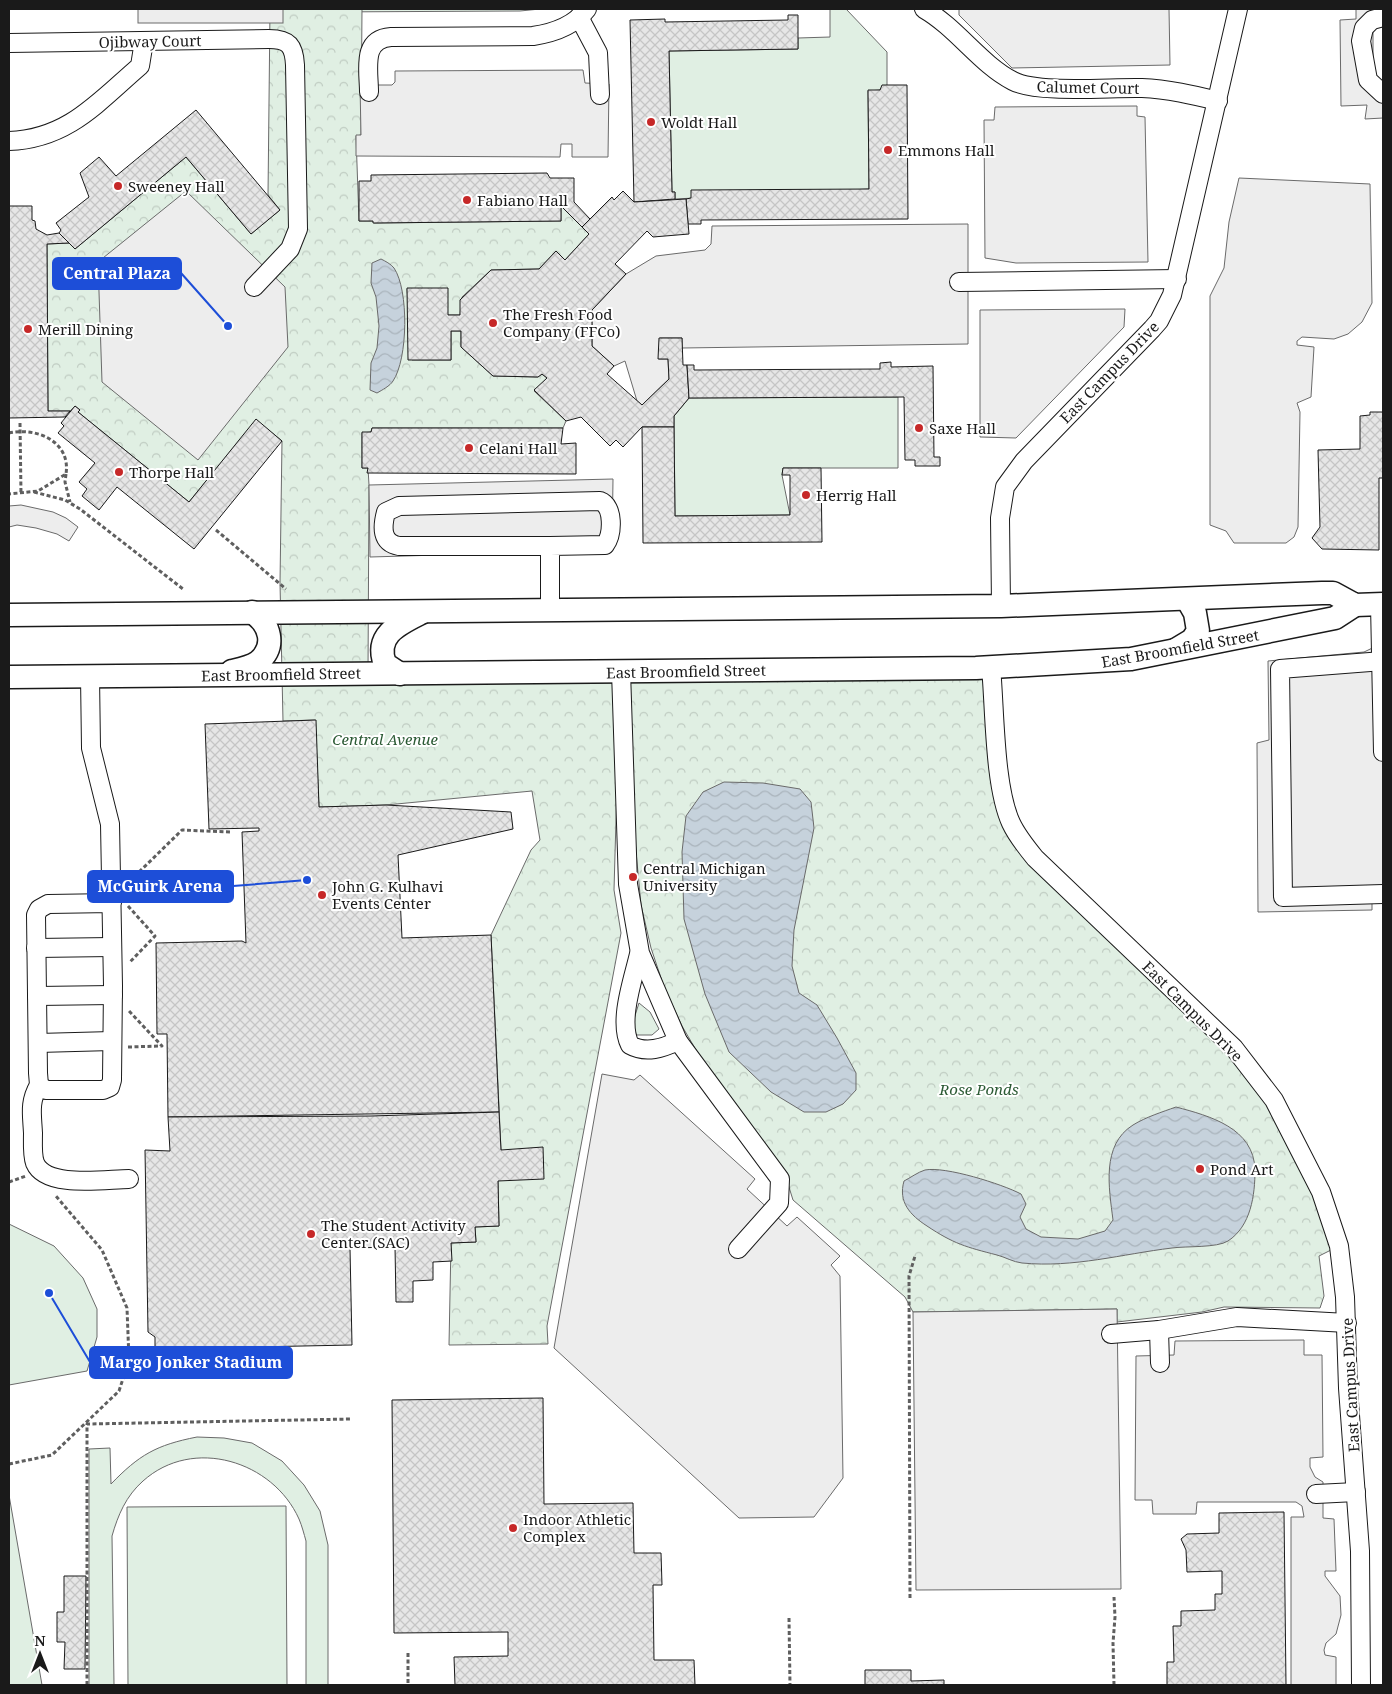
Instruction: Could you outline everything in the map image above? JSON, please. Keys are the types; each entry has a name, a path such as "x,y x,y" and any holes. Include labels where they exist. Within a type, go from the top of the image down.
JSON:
{"main road":[{"path":"9,615 1001,606 1333,593 1356,604 1381,604"},
{"path":"1174,651 1192,640 1198,631 1196,614 1187,599"},
{"name":"East Broomfield Street","path":"9,677 992,667 1108,662 1174,651 1335,618 1356,604"},
{"path":"400,674 385,664 382,652 384,640 396,625 426,611"},
{"path":"214,675 253,665 267,651 269,637 267,626 252,612"}],"street":[{"name":"Calumet Court","path":"924,9 954,29 999,72 1021,84 1048,87 1153,88 1218,101"},
{"name":"East Campus Drive","path":"1001,606 1000,518 1006,487 1024,461 1159,320 1172,295 1238,9"},
{"path":"369,92 369,52 376,41 391,37 532,36 557,31 583,13 598,53 600,94"},
{"path":"1383,17 1372,20 1364,28 1361,41 1368,80 1383,94"},
{"name":"Ojibway Court","path":"9,43 269,39 285,40 290,44 294,51 295,65 298,230 290,249 254,287"},
{"path":"9,141 35,139 50,134 77,120 140,66 144,41"},
{"path":"959,282 1177,279"},
{"path":"600,501 607,503 609,508 610,535 605,545 550,546 390,545 386,541 384,518 386,512 399,506 600,501"},
{"path":"550,546 550,609"},
{"path":"1381,604 1383,752"},
{"path":"1382,661 1280,669 1283,898 1383,894"},
{"name":"East Campus Drive","path":"992,667 999,772 1006,809 1014,828 1035,858 1234,1048 1274,1100 1321,1192 1339,1246 1347,1323 1348,1388 1361,1574 1361,1685"},
{"path":"621,671 628,884 640,954 678,1040 780,1179 778,1203 738,1248"},
{"path":"39,1085 46,1090 103,1090 110,1087 119,1044 119,1001 112,947 118,902 108,808 91,748 90,676"},
{"path":"118,902 48,904 39,909 36,915 39,1085 32,1098 34,1152 35,1163 41,1171 51,1178 65,1180 129,1179"},
{"path":"36,948 112,947"},
{"path":"640,954 628,1006 625,1036 630,1045 643,1050 669,1045 678,1040"},
{"path":"37,996 119,1001"},
{"path":"38,1044 119,1044"},
{"path":"1111,1334 1159,1330 1237,1317 1347,1323"},
{"path":"1159,1330 1160,1363"},
{"path":"1316,1494 1356,1492"}],"path":[{"path":"20,423 21,494"},
{"path":"9,433 31,431 53,440 65,456 65,482 70,503"},
{"path":"9,494 34,492 54,483 66,474"},
{"path":"34,492 70,503 183,589"},
{"path":"216,530 286,589"},
{"path":"124,873 138,874 182,830 230,832"},
{"path":"118,902 156,936 125,968"},
{"path":"119,1001 162,1046 119,1044"},
{"path":"9,1182 41,1171 52,1191 102,1250 126,1308 129,1360 119,1391 87,1424 52,1455 9,1464"},
{"path":"910,1598 909,1276 914,1256"},
{"path":"87,1424 351,1419"},
{"path":"87,1424 87,1685"},
{"path":"1114,1598 1114,1685"},
{"path":"790,1618 790,1685"},
{"path":"408,1653 408,1685"}],"green space":[{"path":"270,9 362,9 361,135 356,136 359,221 373,221 374,223 561,221 561,206 589,234 565,260 556,251 539,269 491,270 462,297 460,315 448,315 407,289 412,360 451,360 451,331 461,331 461,347 493,376 538,377 542,374 547,378 534,391 566,421 563,428 372,428 371,432 362,433 362,468 368,468 369,485 368,673 991,667 1010,822 1257,1077 1339,1246 1319,1256 1324,1296 1320,1308 1224,1307 1202,1312 1117,1322 1117,1309 913,1312 905,1297 793,1200 783,1168 706,1067 682,1026 664,987 651,948 641,905 620,679 614,890 621,933 547,1326 548,1344 449,1345 451,1243 476,1242 475,1227 499,1226 498,1181 501,1150 491,935 531,850 540,840 532,791 386,805 319,807 315,720 283,721 280,583 282,441 256,420 189,502 78,412 80,410 75,406 70,411 48,411 47,244 69,243 75,249 186,157 251,234 280,210 268,195"},
{"path":"322,9 540,9 520,11 322,12"},
{"path":"830,9 846,9 887,52 887,85 880,90 868,91 869,189 675,199 675,192 672,192 669,51 798,49 798,38 830,37"},
{"path":"898,397 898,468 783,468 782,475 790,515 675,516 674,416 689,398"},
{"path":"639,1003 650,1012 659,1029 652,1035 635,1035 632,1025"},
{"path":"9,1224 54,1246 83,1278 97,1309 97,1337 87,1371 9,1385"},
{"path":"197,1437 224,1438 252,1443 282,1461 304,1485 320,1511 328,1545 328,1685 306,1685 306,1541 299,1519 287,1499 271,1482 251,1470 230,1461 207,1458 185,1460 163,1467 143,1481 123,1506 112,1536 114,1685 89,1685 89,1449 110,1448 111,1484 130,1466 149,1453 170,1444"},
{"path":"9,1495 42,1685 9,1685"},
{"path":"286,1506 287,1685 128,1685 127,1507"}],"shaded area":[{"path":"138,9 283,9 283,23 138,23"},
{"path":"959,9 1169,9 1170,65 1012,68 959,15"},
{"path":"1356,9 1383,9 1383,27 1373,27 1373,79 1383,85 1383,118 1365,119 1367,105 1341,106 1340,20 1356,19"},
{"path":"583,70 585,83 609,84 608,157 572,157 572,144 561,144 560,157 356,156 356,135 361,135 360,85 392,85 395,82 395,71"},
{"path":"1137,106 1137,116 1145,117 1148,262 1016,263 985,258 984,120 994,120 995,107"},
{"path":"1239,178 1370,184 1372,303 1362,322 1348,334 1334,339 1302,337 1297,341 1297,345 1314,347 1311,397 1297,403 1300,412 1298,527 1294,537 1286,543 1234,543 1226,531 1210,525 1210,296 1224,268 1229,222"},
{"path":"186,191 285,287 288,347 198,460 102,382 98,262"},
{"path":"968,224 968,344 682,348 682,338 660,338 659,359 668,359 669,379 642,405 637,401 625,361 614,366 592,346 592,310 626,274 656,256 705,250 711,244 712,226"},
{"path":"1125,309 1124,327 1016,438 980,437 980,310"},
{"path":"613,479 612,550 370,557 369,485"},
{"path":"21,505 53,512 66,518 78,527 69,541 57,534 36,528 17,525 9,527 9,506"},
{"path":"1383,643 1383,902 1372,902 1372,910 1258,912 1257,743 1269,740 1268,661 1364,652"},
{"path":"602,1074 634,1080 640,1075 755,1179 747,1189 787,1226 797,1217 840,1256 831,1265 840,1276 843,1478 814,1517 739,1518 554,1348"},
{"path":"1117,1309 1121,1589 916,1590 913,1312"},
{"path":"1304,1340 1304,1355 1322,1355 1323,1457 1310,1458 1310,1467 1315,1477 1323,1482 1323,1518 1334,1519 1336,1571 1325,1571 1325,1576 1340,1596 1341,1615 1336,1634 1326,1643 1324,1650 1325,1655 1336,1657 1336,1685 1291,1685 1291,1517 1304,1517 1302,1506 1296,1502 1197,1502 1196,1514 1153,1514 1152,1500 1135,1500 1136,1356 1174,1355 1175,1341"}],"water":[{"path":"381,259 394,268 399,278 405,324 402,357 398,371 392,383 377,393 370,390 371,363 377,348 379,326 376,297 371,283 372,263"},
{"path":"724,782 763,783 800,789 811,802 814,828 794,930 792,966 799,993 817,1005 856,1073 856,1090 843,1104 826,1112 804,1112 771,1092 729,1052 705,994 684,919 682,852 686,816 703,792"},
{"path":"1176,1107 1203,1115 1228,1126 1239,1134 1253,1156 1255,1180 1253,1199 1247,1219 1236,1235 1223,1243 1209,1246 1172,1248 1060,1264 1022,1263 968,1247 945,1237 915,1217 904,1202 904,1181 925,1170 934,1169 959,1173 988,1181 1021,1194 1026,1204 1020,1217 1026,1229 1041,1237 1078,1239 1105,1231 1113,1220 1109,1181 1112,1155 1116,1144 1133,1125"}],"building":[{"name":"Woldt Hall","path":"788,15 798,15 798,49 669,51 672,192 675,192 675,199 634,202 630,20 665,19 665,22 788,20"},
{"name":"Emmons Hall","path":"882,85 907,85 908,219 701,220 701,224 688,224 686,199 691,198 691,190 869,189 868,90 880,90"},
{"name":"Sweeney Hall","path":"196,110 280,210 251,234 186,157 75,249 59,233 61,230 56,223 89,197 80,173 99,157 116,176"},
{"name":"Fabiano Hall","path":"547,173 550,178 574,178 574,202 590,219 582,227 561,206 561,221 373,223 373,221 359,221 359,181 371,181 371,175"},
{"path":"623,191 634,202 686,199 689,234 653,237 647,231 615,264 626,274 592,310 592,346 614,366 607,374 642,405 669,379 668,359 658,359 659,338 682,338 683,365 687,365 689,398 674,416 674,427 642,427 623,447 616,440 610,446 581,417 566,421 534,390 547,378 542,374 538,377 493,376 461,347 461,331 451,331 451,360 408,360 407,288 448,288 448,315 460,315 460,300 491,270 539,269 556,251 565,260 589,234 582,227 612,197 614,200"},
{"name":"Merill Dining","path":"9,206 32,206 32,220 35,221 36,229 47,235 59,233 69,243 47,244 48,411 70,411 65,417 9,418"},
{"name":"Saxe Hall","path":"891,362 891,367 933,366 934,457 940,457 940,466 915,466 915,460 905,460 904,397 689,398 687,365 694,365 694,370 880,369 880,363"},
{"name":"Thorpe Hall","path":"75,406 80,410 78,412 189,502 256,419 282,441 194,549 117,487 99,510 82,496 87,489 79,482 95,463 58,433 64,426 61,423"},
{"path":"1370,412 1383,412 1383,478 1379,478 1379,550 1322,549 1312,538 1320,527 1318,450 1360,449 1360,416 1370,415"},
{"name":"Herrig Hall","path":"642,427 674,427 675,516 790,515 790,475 782,475 783,468 821,468 822,542 643,543"},
{"name":"Celani Hall","path":"372,428 563,428 561,444 576,443 576,474 367,473 368,468 362,468 362,432 371,432"},
{"name":"John G. Kulhavi Events Center","path":"316,720 319,807 386,805 511,812 513,829 398,855 402,938 491,935 499,1112 168,1117 167,1034 157,1034 156,943 242,941 246,943 242,832 259,831 259,828 209,829 205,724"},
{"name":"The Student Activity Center (SAC)","path":"499,1112 501,1150 543,1147 544,1179 498,1181 499,1226 475,1227 476,1242 451,1243 452,1261 433,1262 433,1280 413,1281 413,1302 396,1302 395,1247 350,1248 352,1345 155,1349 155,1337 148,1332 145,1150 170,1151 168,1117 371,1116"},
{"name":"Indoor Athletic Complex","path":"543,1398 544,1504 633,1503 634,1553 661,1553 662,1585 653,1585 654,1660 694,1660 695,1685 455,1685 454,1657 508,1656 508,1632 394,1633 392,1400"},
{"path":"1284,1512 1286,1685 1167,1685 1167,1662 1174,1662 1173,1626 1181,1626 1181,1611 1215,1610 1215,1594 1222,1594 1222,1571 1187,1572 1186,1550 1181,1539 1187,1534 1219,1533 1219,1513"},
{"path":"64,1576 86,1576 85,1669 64,1669 65,1642 57,1642 57,1612 64,1612"},
{"path":"865,1670 911,1670 911,1681 944,1680 944,1685 865,1685"}],"place":[{"name":"Woldt Hall","path":"651,122"},
{"name":"Emmons Hall","path":"888,150"},
{"name":"Sweeney Hall","path":"118,186"},
{"name":"Fabiano Hall","path":"467,200"},
{"name":"The Fresh Food Company (FFCo)","path":"493,323"},
{"name":"Central Plaza","path":"228,326"},
{"name":"Merill Dining","path":"28,329"},
{"name":"Saxe Hall","path":"919,428"},
{"name":"Celani Hall","path":"469,448"},
{"name":"Thorpe Hall","path":"119,472"},
{"name":"Herrig Hall","path":"806,495"},
{"name":"Central Michigan University","path":"633,877"},
{"name":"McGuirk Arena","path":"307,880"},
{"name":"John G. Kulhavi Events Center","path":"322,895"},
{"name":"Pond Art","path":"1200,1169"},
{"name":"The Student Activity Center (SAC)","path":"311,1234"},
{"name":"Margo Jonker Stadium","path":"49,1293"},
{"name":"Indoor Athletic Complex","path":"513,1528"}],"park label":[{"name":"Central Avenue","path":"385,739"},
{"name":"Rose Ponds","path":"979,1089"}]}
